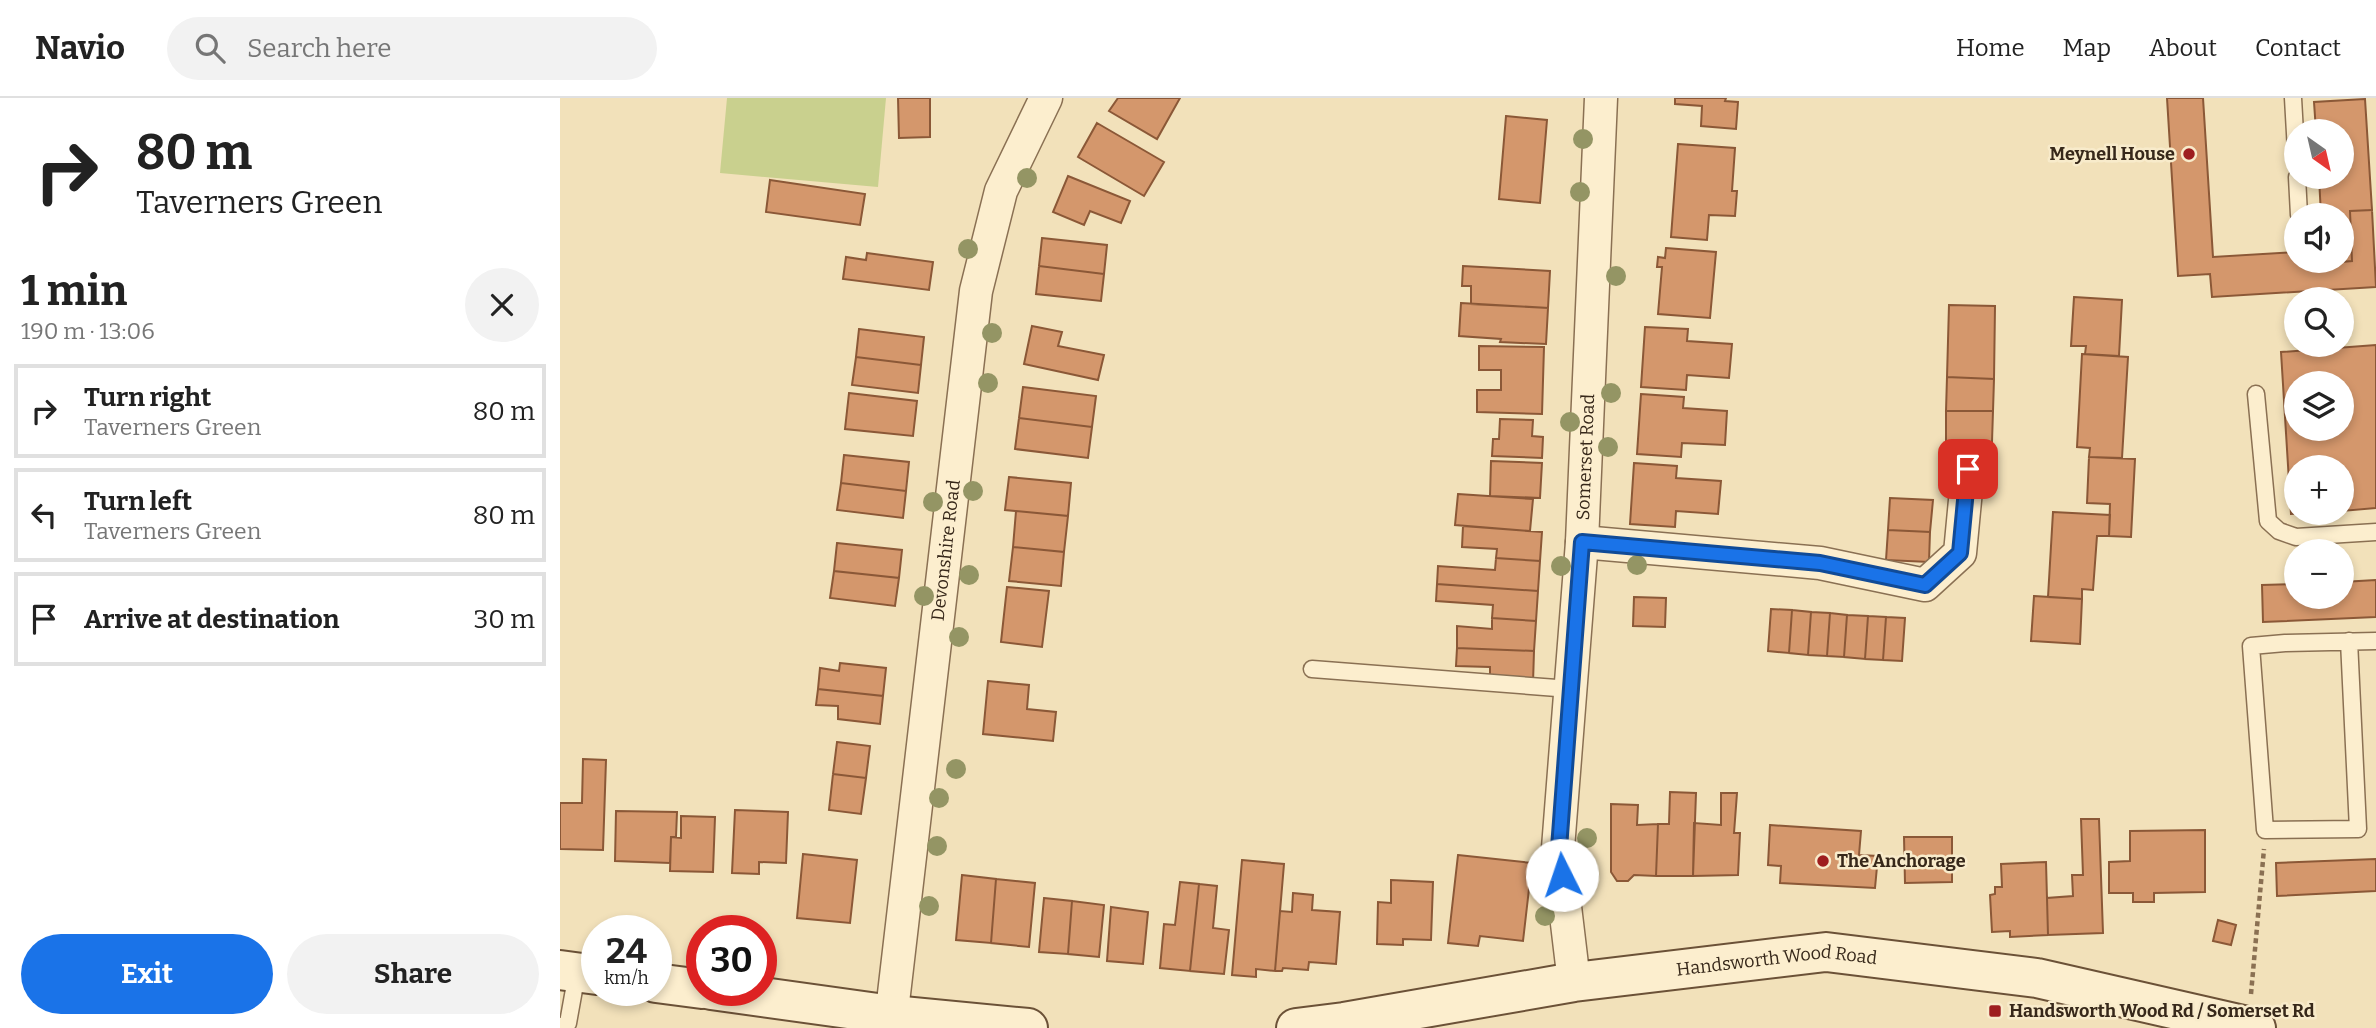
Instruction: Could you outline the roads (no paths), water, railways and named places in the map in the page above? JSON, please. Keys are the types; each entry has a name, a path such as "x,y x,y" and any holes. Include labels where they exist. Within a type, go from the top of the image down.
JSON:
{"main road":[{"name":"Handsworth Wood Road","path":"1296,1028 1574,982 1826,952 2037,978 2252,1027"},
{"path":"777,1001 891,1021 1028,1028"}],"street":[{"name":"Devonshire Road","path":"891,1021 976,291 1001,191 1046,98"},
{"name":"Somerset Road","path":"1574,982 1559,848 1582,542 1601,98"},
{"path":"1582,542 1820,563 1925,585 1960,553 1968,469"}],"lane":[{"path":"2293,98 2294,119"},
{"path":"2256,394 2268,521 2279,531 2295,537 2376,531"},
{"path":"2349,641 2358,829 2265,830 2251,646 2285,643 2376,640"},
{"path":"1312,669 1570,690"},
{"path":"566,1026 578,973"}],"place":[{"name":"Meynell House","path":"2189,154"},
{"name":"The Anchorage","path":"1823,861"},
{"name":"Handsworth Wood Rd / Somerset Rd","path":"1995,1011"}]}
